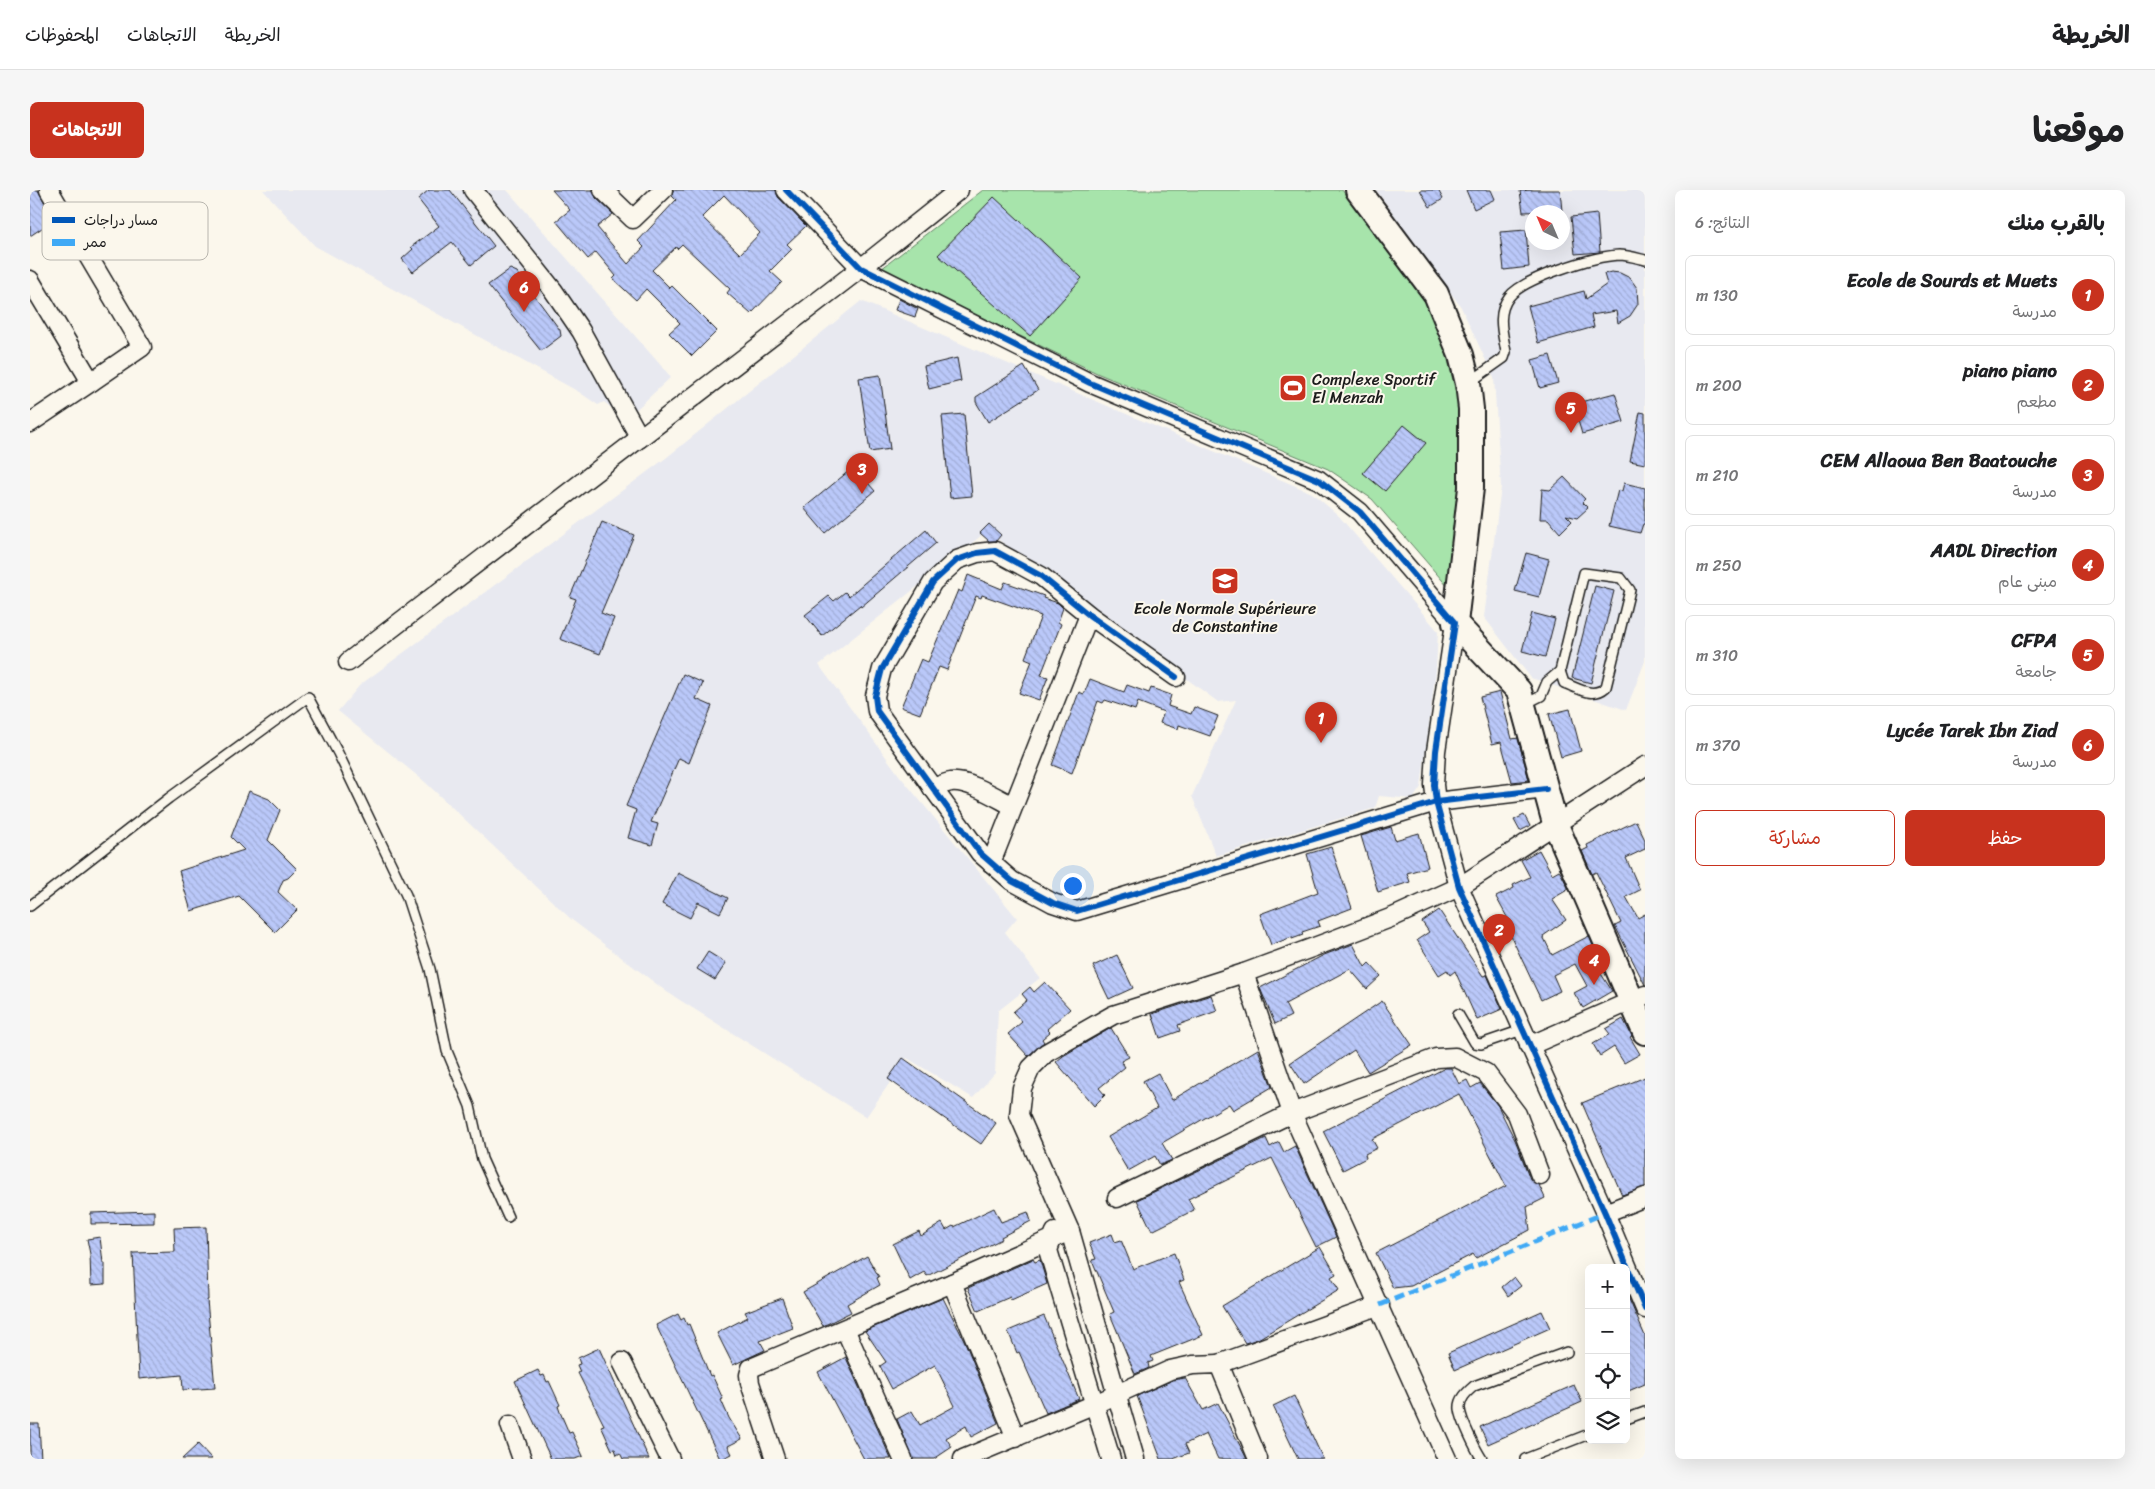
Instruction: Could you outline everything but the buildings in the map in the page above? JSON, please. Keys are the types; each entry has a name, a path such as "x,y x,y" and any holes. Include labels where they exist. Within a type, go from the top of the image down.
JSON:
{"main road":[{"path":"1358,190 1436,294 1461,355 1468,383 1471,416 1471,488 1455,623 1519,691 1555,823 1638,998 1645,1032"}],"street":[{"path":"50,190 57,202"},
{"path":"473,190 553,290 581,331 640,438"},
{"path":"603,190 633,219 663,190"},
{"path":"786,190 860,268 1090,383 1319,480 1360,512 1455,623 1436,751 1434,785 1436,802 1459,887 1645,1309"},
{"path":"348,662 959,190"},
{"path":"30,423 142,347 91,260"},
{"path":"30,280 92,382"},
{"path":"1176,677 1089,615 1041,576 995,551 977,553 957,560 934,582 882,669 875,696 876,711 980,853 1012,881 1053,903 1077,910 1436,802 1546,789"},
{"path":"991,863 1089,615"},
{"path":"1135,1459 1070,1230 1019,1115 1022,1088 1031,1068 1046,1053 1113,1015 1244,973 1393,917 1459,887 1645,766"},
{"path":"932,788 951,782 959,783 972,786 1013,806"},
{"path":"1244,973 1292,1113 1447,1459"},
{"path":"1529,1046 1638,998"},
{"path":"1117,1198 1292,1113 1436,1058 1455,1058 1486,1073 1517,1114 1540,1175"},
{"path":"1604,1213 1645,1198"},
{"path":"1064,1214 1048,1250 1111,1459"},
{"path":"775,1459 750,1383 748,1374 750,1368 952,1283 1070,1230"},
{"path":"952,1283 1016,1438"},
{"path":"963,1459 1016,1438 1170,1370 1193,1365 1220,1364 1380,1306"},
{"path":"845,1329 903,1459"},
{"path":"622,1362 670,1459"},
{"path":"1220,1364 1258,1459"},
{"path":"510,1425 522,1459"}],"lane":[{"path":"1468,383 1504,358 1506,352 1500,318 1508,297 1523,284 1591,260 1620,255 1645,260"},
{"path":"1523,705 1541,696 1547,682 1560,671 1584,573 1620,578 1630,590 1606,687 1600,692 1593,694 1564,683 1560,671"},
{"path":"30,906 169,798 308,697 338,753 406,895 430,969 447,1051 470,1106 482,1159 508,1217"},
{"path":"1458,1014 1475,1043 1481,1044 1522,1030"},
{"path":"1482,1459 1476,1450 1460,1408 1463,1395 1474,1386 1567,1352"},
{"path":"1630,1418 1645,1412"},
{"path":"1525,1459 1585,1436"}],"shaded area":[{"path":"263,190 507,190 671,377 626,419 604,402 598,405 579,392 315,246"},
{"path":"1376,190 1645,190 1645,661 1626,710 1531,678 1484,617 1501,487 1494,378 1461,307"},
{"path":"861,301 1312,493 1338,515 1438,631 1436,670 1421,787 1413,799 1379,796 1375,808 1216,856 1192,796 1236,700 1218,702 987,531 819,665 899,775 1017,918 1005,932 1040,978 998,1011 995,1073 973,1098 907,1058 866,1117 667,992 572,920 425,782 338,711 360,685 666,458"}],"green space":[{"name":"Complexe Sportif El Menzah","path":"983,190 1342,190 1431,310 1447,356 1458,401 1460,473 1449,588 1372,499 1328,469 1099,374 881,269"}],"marked path":[{"path":"1380,1305 1605,1213"}],"cycle path":[{"path":"786,190 861,268 1090,383 1319,480 1360,512 1455,623 1436,751 1434,785 1436,802 1459,887 1605,1213 1645,1309"},
{"path":"1176,677 1089,615 1041,576 995,551 977,553 957,560 933,582 882,669 875,696 877,711 980,853 1012,881 1053,903 1077,911 1436,802 1546,789"}],"place":[{"name":"Lycée Tarek Ibn Ziad","path":"524,312"},
{"name":"Complexe Sportif El Menzah","path":"1293,388"},
{"name":"CFPA","path":"1571,433"},
{"name":"CEM Allaoua Ben Baatouche","path":"862,494"},
{"name":"Ecole Normale Supérieure de Constantine","path":"1225,581"},
{"name":"Ecole de Sourds et Muets","path":"1321,743"},
{"name":"piano piano","path":"1499,955"},
{"name":"AADL Direction","path":"1594,985"}]}
